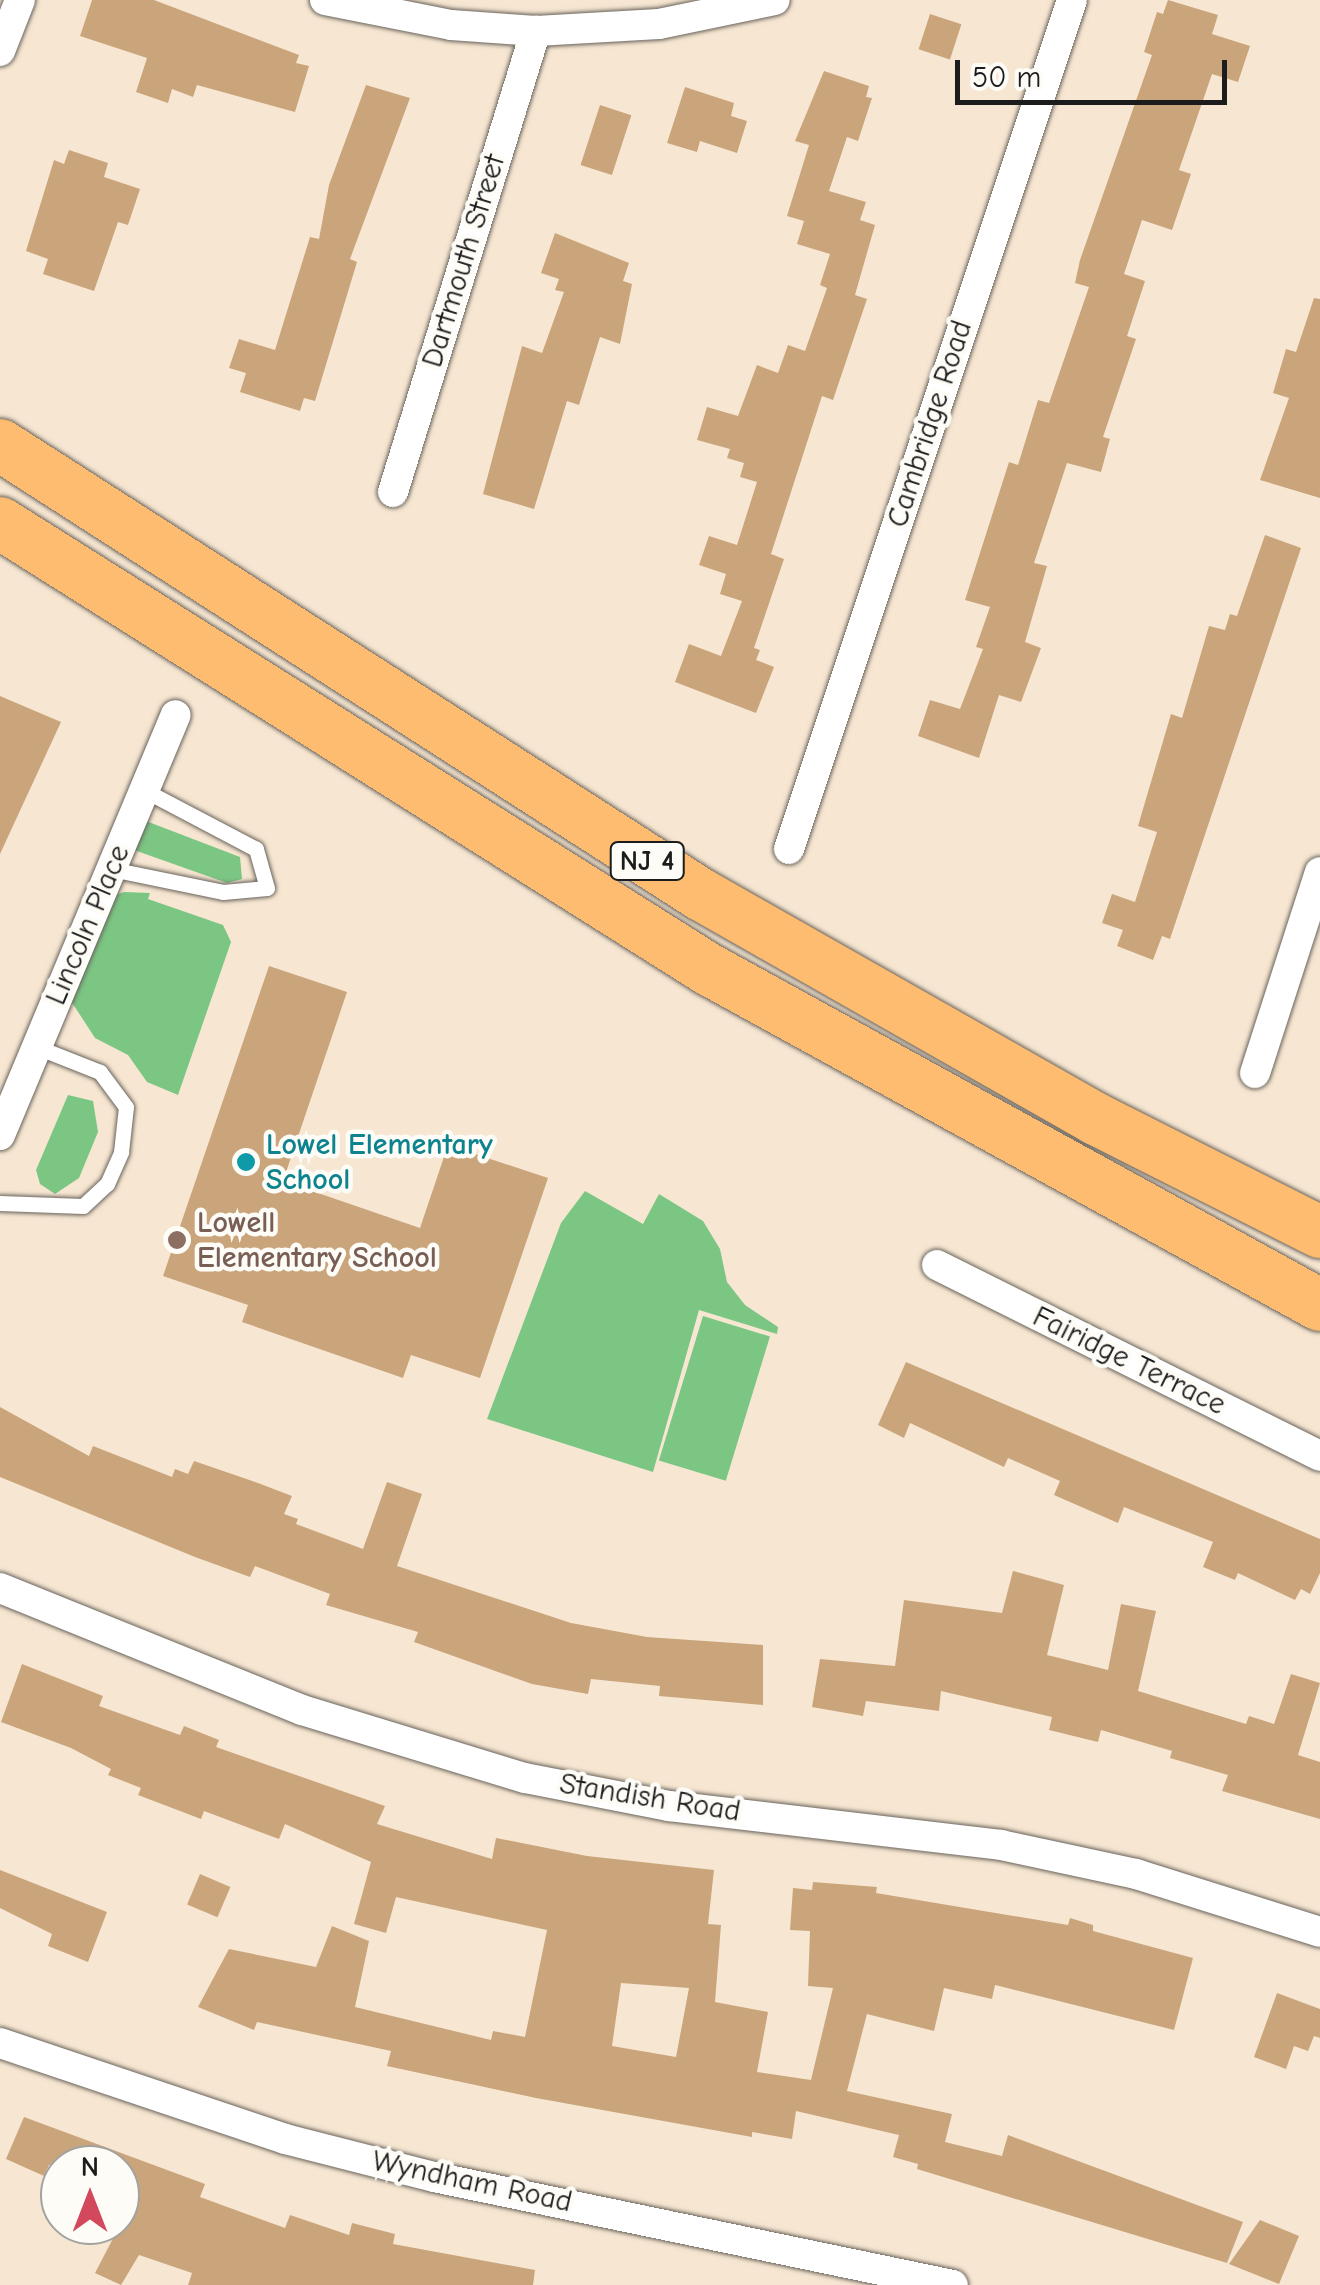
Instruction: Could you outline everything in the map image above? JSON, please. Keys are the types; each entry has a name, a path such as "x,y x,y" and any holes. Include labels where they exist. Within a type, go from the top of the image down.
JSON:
{"highway":[{"name":"NJ 4","path":"0,445 700,894 1096,1119 1320,1232"},
{"name":"NJ 4","path":"0,523 708,969 1320,1305"}],"street":[{"path":"0,50 20,0"},
{"path":"325,0 451,25 536,31 659,24 775,0"},
{"name":"Cambridge Road","path":"789,849 1072,0"},
{"name":"Dartmouth Street","path":"393,492 536,31"},
{"name":"Lincoln Place","path":"1,1128 176,715"},
{"path":"1255,1073 1320,872"},
{"name":"Fairidge Terrace","path":"937,1265 1320,1456"},
{"name":"Standish Road","path":"0,1588 302,1710 525,1778 668,1806 1001,1845 1136,1874 1320,1932"},
{"name":"Wyndham Road","path":"0,2042 285,2139 434,2177 953,2285"}],"lane":[{"path":"111,870 223,892 267,888 256,849 144,790"},
{"path":"0,1203 83,1206 107,1184 121,1152 126,1107 100,1072 37,1047"}],"green space":[{"path":"146,821 240,857 242,879 227,883 134,850"},
{"path":"150,893 148,899 223,925 231,942 178,1095 147,1082 128,1055 95,1038 71,1001 116,895"},
{"path":"68,1095 93,1101 98,1132 79,1178 55,1194 40,1184 36,1170"},
{"path":"585,1191 643,1224 659,1194 703,1221 720,1249 727,1282 745,1305 778,1327 777,1334 699,1310 653,1472 487,1419 561,1223"},
{"path":"703,1316 770,1336 726,1481 659,1460"}],"building":[{"path":"92,0 154,0 299,55 296,63 309,66 295,112 197,85 193,97 172,89 168,103 136,92 147,58 80,36"},
{"path":"1168,0 1218,15 1212,34 1250,46 1238,82 1212,74 1179,170 1191,174 1172,230 1142,220 1124,274 1145,281 1127,336 1136,339 1103,437 1110,439 1101,472 1067,463 1034,563 1047,566 1025,642 1041,648 1021,702 999,695 979,758 918,736 930,700 960,709 983,649 976,647 990,607 965,600 1009,462 1018,465 1038,400 1049,403 1089,287 1075,283 1080,260 1152,55 1144,52 1157,12 1163,14"},
{"path":"930,14 961,24 950,59 919,49"},
{"path":"824,71 869,86 866,97 872,98 858,141 847,137 829,191 866,202 860,220 875,225 855,295 867,299 833,400 822,396 771,554 784,559 754,648 760,650 756,660 774,667 756,713 675,682 689,644 721,656 742,601 720,594 726,574 699,565 709,536 737,545 757,482 740,477 744,463 727,458 730,449 697,440 707,407 738,416 757,365 778,373 788,345 805,351 827,288 820,285 830,254 797,244 804,221 787,216 809,145 795,141"},
{"path":"366,85 410,98 350,259 357,262 315,401 304,398 300,411 240,392 246,373 229,368 239,339 275,350 310,237 319,239 329,185"},
{"path":"685,87 734,103 731,116 747,121 737,153 700,141 697,152 667,143"},
{"path":"600,105 631,115 612,175 581,165"},
{"path":"69,150 108,163 104,177 140,189 128,225 118,222 94,291 43,274 48,259 26,251 54,160 64,164"},
{"path":"555,233 629,263 623,281 632,284 620,344 600,337 579,405 567,401 534,509 483,494 522,346 542,353 564,292 555,290 559,279 541,273"},
{"path":"1314,298 1320,299 1320,498 1260,480 1289,398 1273,393 1286,349 1296,352"},
{"path":"1265,535 1301,548 1170,939 1162,936 1153,960 1117,946 1123,930 1102,923 1112,894 1135,902 1157,832 1138,826 1171,714 1182,718 1209,626 1225,630 1230,614 1237,616"},
{"path":"0,696 61,722 0,854"},
{"name":"Lowel Elementary School","path":"269,966 347,992 283,1181 420,1228 448,1145 548,1178 480,1378 411,1355 403,1378 242,1322 248,1305 163,1276"},
{"path":"906,1362 1320,1539 1320,1573 1310,1594 1301,1589 1295,1600 1238,1573 1235,1580 1203,1567 1213,1542 1124,1507 1118,1523 1054,1495 1060,1481 1008,1458 1004,1467 910,1423 904,1438 878,1425"},
{"path":"0,1407 89,1456 93,1446 172,1477 175,1469 188,1474 194,1461 292,1496 284,1514 298,1519 296,1524 363,1549 387,1482 422,1494 397,1566 571,1623 647,1637 763,1645 763,1705 659,1696 660,1686 591,1679 588,1694 532,1684 414,1642 418,1632 326,1605 330,1594 255,1566 250,1577 195,1557 0,1477"},
{"path":"1013,1571 1064,1585 1047,1655 1108,1670 1121,1604 1156,1611 1138,1691 1246,1724 1249,1716 1274,1724 1291,1674 1320,1683 1298,1755 1320,1762 1320,1819 1222,1791 1228,1775 1170,1758 1172,1751 1101,1730 1098,1742 1049,1730 1052,1717 941,1691 939,1711 866,1701 863,1716 812,1707 820,1659 895,1666 904,1600 1002,1613"},
{"path":"22,1664 103,1696 99,1706 180,1735 184,1726 219,1740 216,1747 385,1806 377,1824 492,1859 496,1838 587,1856 714,1870 708,1924 721,1925 715,2002 768,2012 757,2072 811,2080 833,1988 808,1986 810,1931 790,1930 793,1888 812,1890 813,1882 877,1887 876,1893 1068,1925 1070,1918 1093,1925 1093,1931 1193,1958 1174,2030 995,1985 992,1999 944,1988 934,2031 867,2014 847,2091 952,2114 945,2142 1002,2156 1008,2135 1243,2222 1227,2263 917,2169 918,2164 893,2157 899,2135 796,2111 792,2139 752,2132 752,2137 536,2098 387,2066 391,2051 257,2022 254,2030 198,2007 229,1949 316,1967 332,1926 369,1941 355,2007 491,2040 493,2031 525,2037 547,1930 396,1897 386,1933 354,1924 371,1862 285,1824 279,1839 204,1811 201,1819 138,1795 141,1788 108,1775 111,1769 71,1748 1,1722","holes":["621,1983 689,1988 676,2057 612,2046"]},
{"path":"0,1870 107,1912 88,1962 48,1946 52,1934 0,1908"},
{"path":"200,1874 230,1887 217,1917 187,1904"},
{"path":"1277,1993 1320,2009 1320,2038 1314,2036 1308,2051 1294,2046 1286,2069 1254,2057"},
{"path":"24,2117 100,2145 40,2145 40,2174 6,2159"},
{"path":"140,2160 205,2184 200,2197 285,2228 290,2215 349,2235 352,2223 395,2234 393,2244 535,2270 533,2285 188,2285 192,2273 139,2255 121,2285 95,2273 110,2245 140,2245"},
{"path":"1260,2220 1299,2236 1279,2284 1229,2264"}],"place":[{"name":"Lowel Elementary School","path":"246,1162"},
{"name":"Lowell Elementary School","path":"177,1240"}]}
